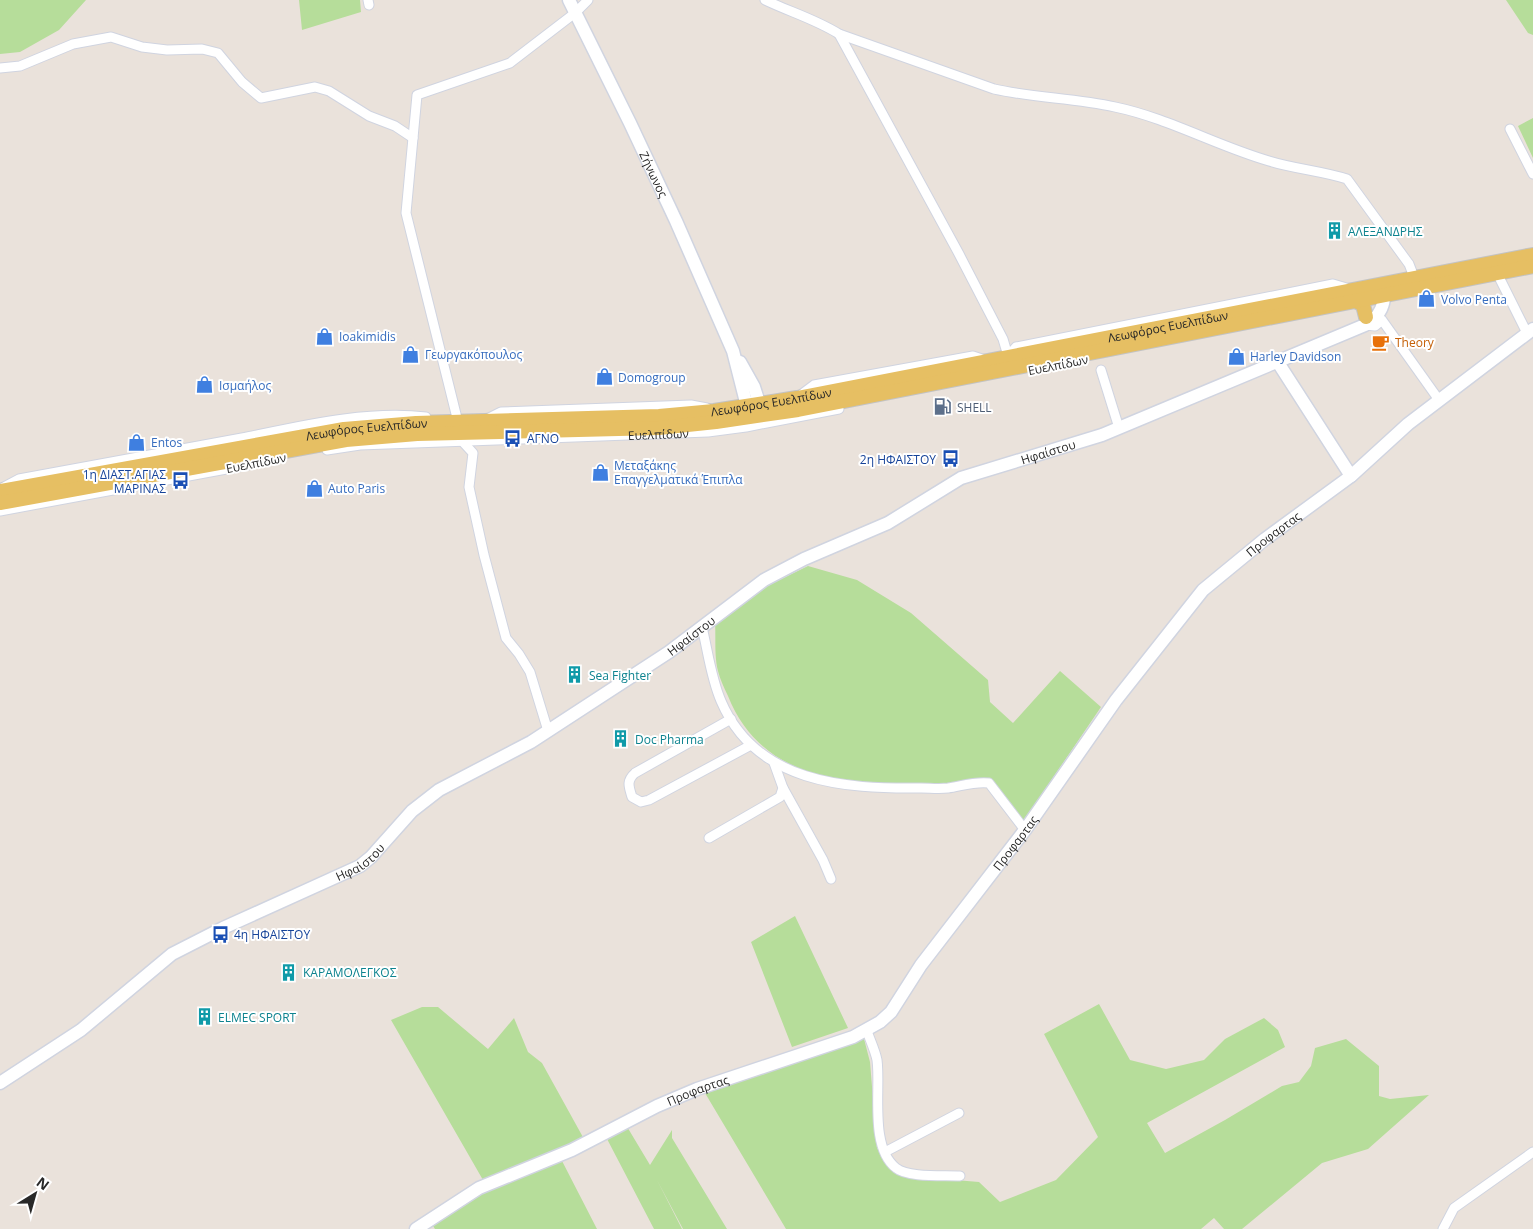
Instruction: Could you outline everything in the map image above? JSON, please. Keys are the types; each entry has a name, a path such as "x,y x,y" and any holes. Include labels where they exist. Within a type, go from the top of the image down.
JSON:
{"main road":[{"name":"Λεωφόρος Ευελπίδων","path":"1381,290 1414,277 1533,255"},
{"name":"Λεωφόρος Ευελπίδων","path":"1,501 242,442 344,429 482,421 623,418 838,405 905,382 988,360 1352,295 1533,266"},
{"name":"Λεωφόρος Ευελπίδων","path":"1,501 151,480 268,457 320,444 380,436 588,434 690,425 797,398 905,382 1028,368 1131,348 1311,309 1352,295"},
{"path":"1352,295 1363,305 1363,323"}],"street":[{"name":"Ζήνωνος","path":"568,0 661,188 733,351 755,410"},
{"path":"458,422 406,212 416,95 510,63 576,14 588,0"},
{"path":"765,0 795,14 818,20 839,34 994,89 1015,94 1076,99 1116,107 1147,115 1268,161 1347,179 1409,264 1414,277"},
{"path":"839,34 963,262 1003,339 1008,356"},
{"path":"0,68 20,66 73,44 111,37 142,47 202,49 218,53 242,82 261,98 315,87 329,91 369,116 395,126 413,138"},
{"path":"1510,129 1533,174"},
{"path":"1497,273 1530,331"},
{"path":"1381,290 1363,323 1375,326 1382,320 1439,400"},
{"name":"Ηφαίστου","path":"0,1083 81,1030 172,954 358,868 372,857 412,811 439,790 506,757 548,731 669,652 764,580 804,558 888,523 961,478 1119,428 1363,323"},
{"name":"Προφαρτας","path":"416,1229 479,1188 572,1150 657,1106 697,1089 867,1031 891,1012 921,965 1025,830 1116,700 1203,590 1265,539 1351,476 1408,424 1530,331"},
{"path":"1277,361 1351,476"},
{"path":"1101,370 1119,428"},
{"name":"Ευελπίδων","path":"268,457 360,445 588,434 708,432 838,405"},
{"path":"462,441 474,454 470,487 484,555 506,638 530,672 548,731"},
{"path":"702,627 718,692 731,720 751,745 774,763 830,784 864,788 945,788 989,783 1025,830"},
{"path":"731,720 635,773 630,778 628,786 632,797 641,802 649,800 751,745"},
{"path":"774,763 783,788 815,844 831,879"},
{"path":"709,838 780,797 783,788"},
{"path":"867,1031 876,1060 879,1133 885,1152 896,1168 916,1174 960,1176"},
{"path":"885,1152 959,1113"},
{"path":"1443,1229 1454,1208 1533,1152"}],"green space":[{"path":"0,0 86,0 59,30 20,52 0,54"},
{"path":"299,0 360,0 361,12 302,30"},
{"path":"1506,0 1533,0 1533,35 1528,33"},
{"path":"1533,118 1533,158 1518,126"},
{"path":"808,566 857,580 911,613 988,680 990,702 1013,723 1060,671 1101,707 1023,822 992,780 878,784 840,780 805,771 774,755 748,730 722,684 716,659 715,622 757,591"},
{"path":"795,916 848,1028 792,1047 751,942"},
{"path":"1099,1004 1130,1060 1166,1069 1204,1060 1225,1039 1264,1018 1278,1030 1285,1047 1147,1123 1165,1153 1282,1086 1299,1082 1311,1066 1315,1048 1346,1039 1379,1066 1379,1096 1390,1099 1429,1095 1368,1149 1322,1163 1242,1229 1224,1229 1214,1218 1201,1229 786,1229 705,1093 863,1035 870,1062 877,1148 892,1170 919,1177 979,1182 1000,1202 1056,1180 1098,1137 1044,1034"},
{"path":"422,1007 438,1007 488,1049 514,1018 528,1052 542,1063 584,1139 483,1180 391,1020"},
{"path":"626,1125 650,1165 672,1130 672,1138 727,1229 683,1229 657,1180 682,1229 654,1229 606,1137"},
{"path":"561,1159 597,1229 435,1229 431,1223 468,1198"}],"place":[{"name":"ΑΛΕΞΑΝΔΡΗΣ","path":"1334,231"},
{"name":"Volvo Penta","path":"1427,299"},
{"name":"Ioakimidis","path":"325,336"},
{"name":"Theory","path":"1381,342"},
{"name":"Γεωργακόπουλος","path":"411,354"},
{"name":"Harley Davidson","path":"1236,356"},
{"name":"Domogroup","path":"604,377"},
{"name":"Ισμαήλος","path":"205,385"},
{"name":"SHELL","path":"943,407"},
{"name":"ΑΓΝΟ","path":"513,438"},
{"name":"Entos","path":"137,442"},
{"name":"2η ΗΦΑΙΣΤΟΥ","path":"950,459"},
{"name":"Μεταξάκης Επαγγελματικά Έπιπλα","path":"600,472"},
{"name":"1η ΔΙΑΣΤ.ΑΓΙΑΣ ΜΑΡΙΝΑΣ","path":"180,481"},
{"name":"Auto Paris","path":"314,488"},
{"name":"Sea Fighter","path":"575,675"},
{"name":"Doc Pharma","path":"621,739"},
{"name":"4η ΗΦΑΙΣΤΟΥ","path":"220,934"},
{"name":"ΚΑΡΑΜΟΛΕΓΚΟΣ","path":"289,972"},
{"name":"ELMEC SPORT","path":"204,1017"}]}
